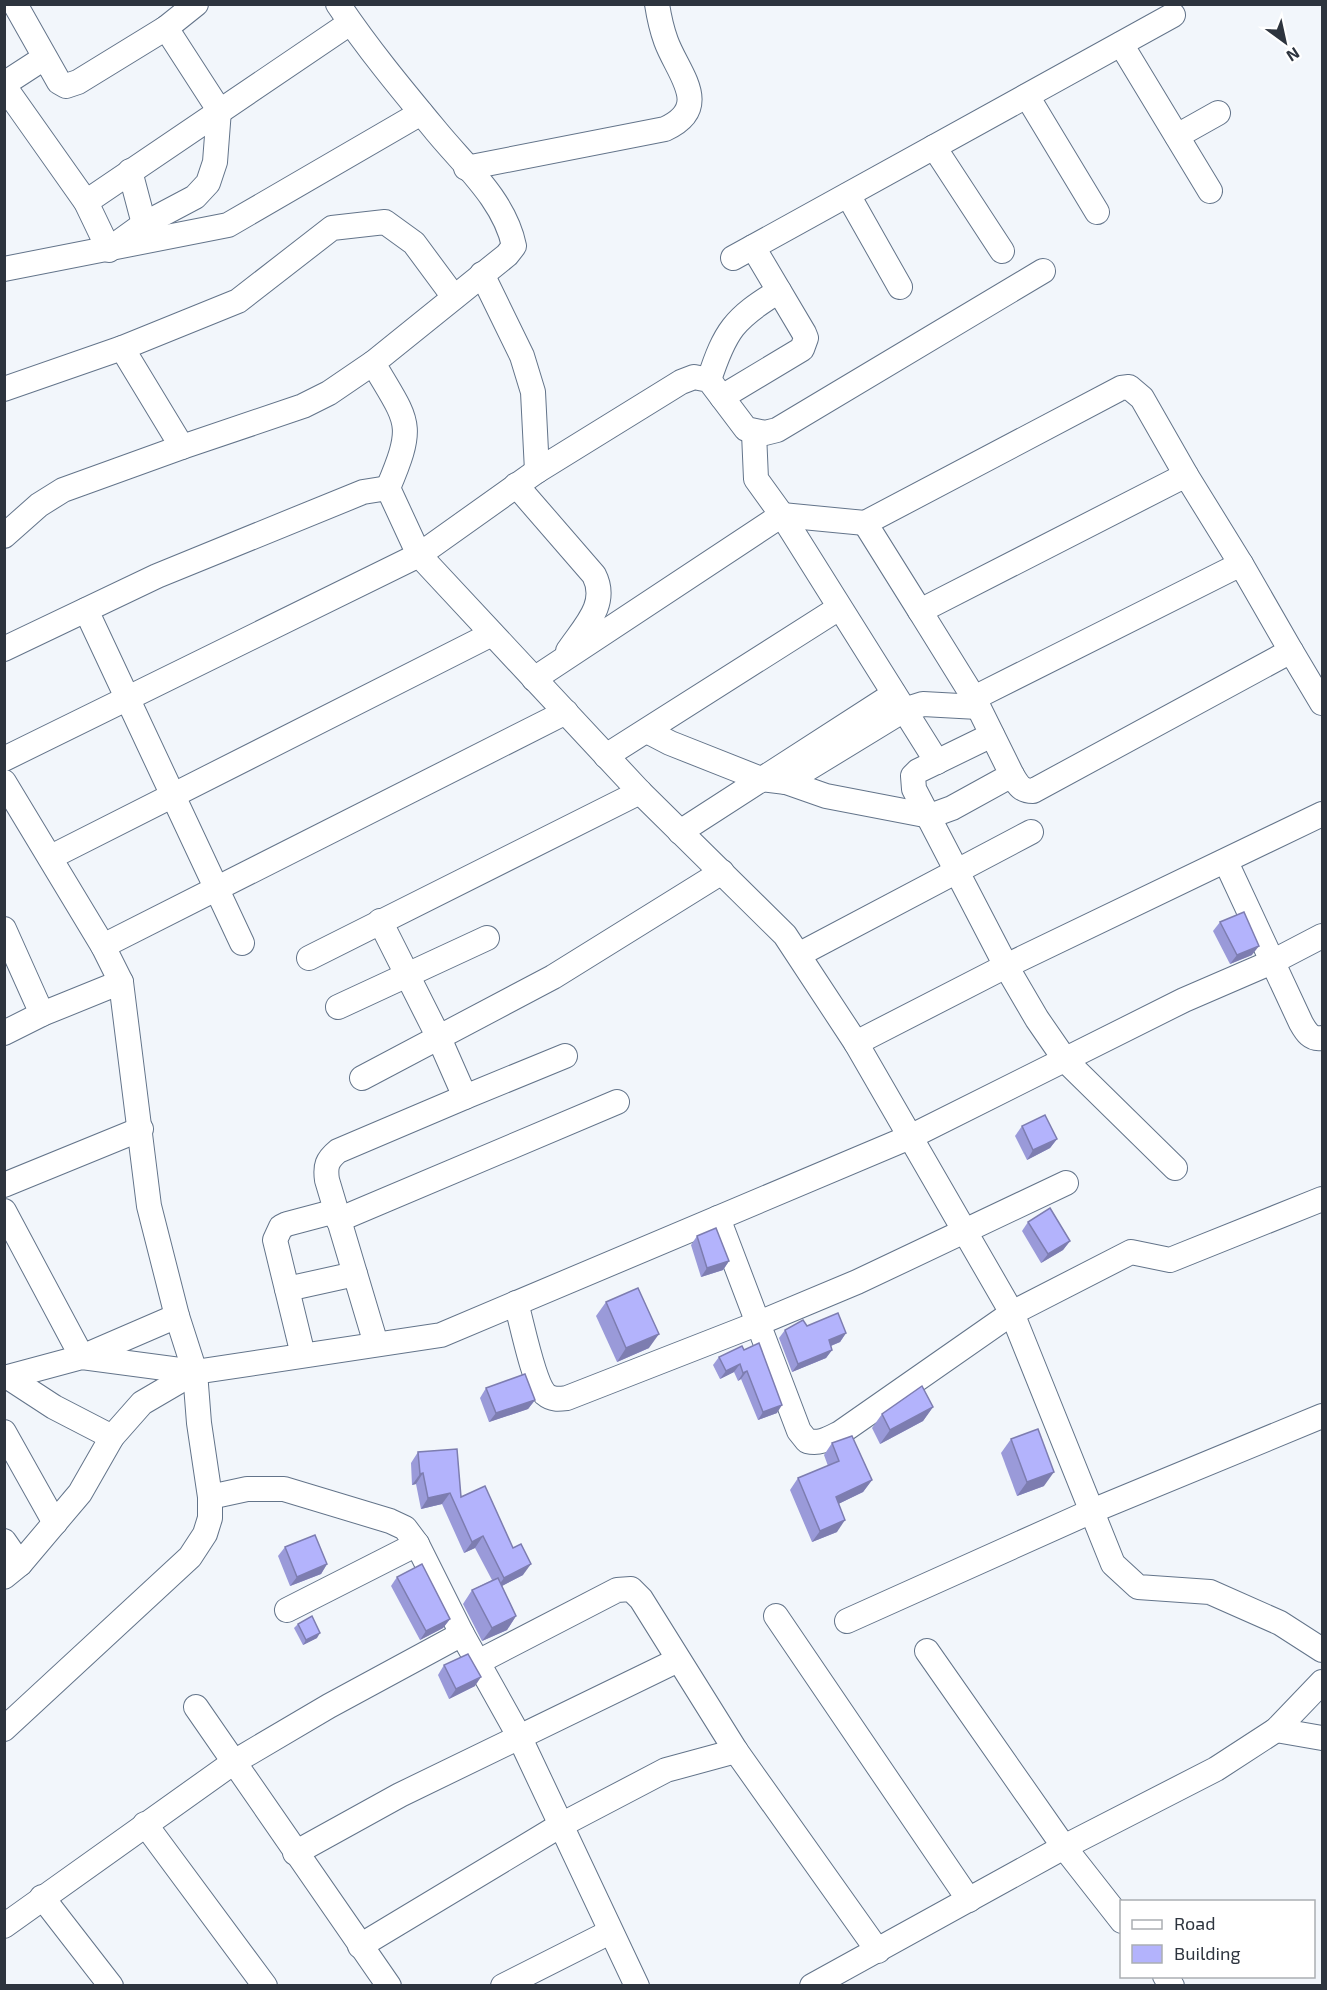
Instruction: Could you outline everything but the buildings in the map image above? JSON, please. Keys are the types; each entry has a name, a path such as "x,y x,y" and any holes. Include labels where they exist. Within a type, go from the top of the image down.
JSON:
{"street":[{"path":"15,4 44,58 59,82 66,86 78,82 166,28 196,4"},
{"path":"466,168 665,129 679,123 686,115 690,99 685,79 667,43 657,4"},
{"path":"4,536 39,505 63,490 303,406 329,393 373,363 507,255 513,246 507,222 493,200 421,113 344,14 219,110 86,202"},
{"path":"716,388 802,349 805,344 804,333 779,291 743,253 1173,15"},
{"path":"109,250 144,224 195,197 208,183 215,162 219,110 166,28"},
{"path":"1121,44 1210,191"},
{"path":"44,58 4,85 86,202 109,250"},
{"path":"1027,96 1097,212"},
{"path":"4,269 228,225 421,113"},
{"path":"1177,136 1218,113"},
{"path":"934,147 1002,251"},
{"path":"130,171 144,224"},
{"path":"848,195 900,287"},
{"path":"4,389 122,348 238,301 332,228 385,222 414,243 454,297"},
{"path":"4,759 130,699 418,555 537,471 681,382 694,377 716,388 746,429 754,433 777,430 1043,271"},
{"path":"482,274 522,356 533,392 537,471"},
{"path":"716,388 722,341 749,309 779,291"},
{"path":"122,348 182,447"},
{"path":"373,363 404,416 407,431 403,454 388,488 418,555 640,792 722,872 800,954 856,1043 1012,1313 1113,1564 1138,1587 1210,1592 1281,1623 1323,1650"},
{"path":"534,680 782,515 865,523 1121,388 1129,387 1142,398 1323,703"},
{"path":"754,433 756,478 782,515 936,762"},
{"path":"920,611 1186,474"},
{"path":"516,485 594,575 600,587 594,612 562,660"},
{"path":"4,649 157,576 363,492 388,488"},
{"path":"865,523 976,703 1019,787 1034,791 1291,651"},
{"path":"680,832 761,778 899,702 976,703 1241,564"},
{"path":"606,756 839,608"},
{"path":"86,610 130,699 242,943"},
{"path":"51,857 492,634"},
{"path":"786,782 899,702"},
{"path":"103,946 566,712"},
{"path":"647,731 670,743 761,778 786,782 826,796 930,816 952,808 1012,775"},
{"path":"992,735 918,771 912,782 1006,966 1037,1019 1066,1060 1175,1168"},
{"path":"4,782 51,857 103,946 121,982 149,1206 177,1316 195,1372 210,1497 210,1518 205,1534 190,1557 4,1728"},
{"path":"309,958 640,792"},
{"path":"856,1043 1006,966 1323,814"},
{"path":"800,954 1031,832"},
{"path":"1226,862 1307,1034 1316,1039 1323,1038"},
{"path":"362,1078 553,977 722,872"},
{"path":"380,921 440,1038 465,1097"},
{"path":"4,929 42,1014"},
{"path":"82,1357 195,1372 441,1335 910,1137 1184,1000 1272,962 1323,936"},
{"path":"338,1006 487,938"},
{"path":"4,1033 42,1014 121,982"},
{"path":"376,1344 327,1180 326,1168 329,1159 338,1151 565,1056"},
{"path":"303,1355 275,1240 277,1232 287,1224 337,1215 617,1102"},
{"path":"4,1185 141,1129"},
{"path":"516,1303 539,1383 544,1393 556,1400 759,1323 1066,1183"},
{"path":"718,1218 799,1431 807,1441 814,1443 825,1441 840,1433 1012,1313 1131,1252 1170,1260 1323,1198"},
{"path":"4,1211 82,1357"},
{"path":"287,1289 355,1274"},
{"path":"6,1378 82,1357 177,1316"},
{"path":"12,1570 80,1493 112,1437 142,1403 195,1372"},
{"path":"6,1378 54,1407 112,1437"},
{"path":"847,1621 1092,1511 1323,1416"},
{"path":"4,1432 55,1523"},
{"path":"210,1497 247,1489 284,1489 390,1521 405,1528 417,1544 462,1634 519,1736 637,1986"},
{"path":"4,1541 12,1570"},
{"path":"287,1610 417,1544"},
{"path":"477,1662 625,1588 637,1593 736,1751 878,1951"},
{"path":"776,1616 969,1900"},
{"path":"4,1926 234,1762 329,1706 462,1634"},
{"path":"927,1651 1064,1847 1120,1918"},
{"path":"295,1853 400,1795 678,1660"},
{"path":"812,1986 1064,1847 1216,1769 1276,1730 1323,1682"},
{"path":"196,1707 389,1986"},
{"path":"1276,1730 1323,1738"},
{"path":"360,1946 561,1825 666,1770 736,1751"},
{"path":"145,1824 265,1986"},
{"path":"42,1897 111,1986"},
{"path":"503,1986 610,1932"}]}
